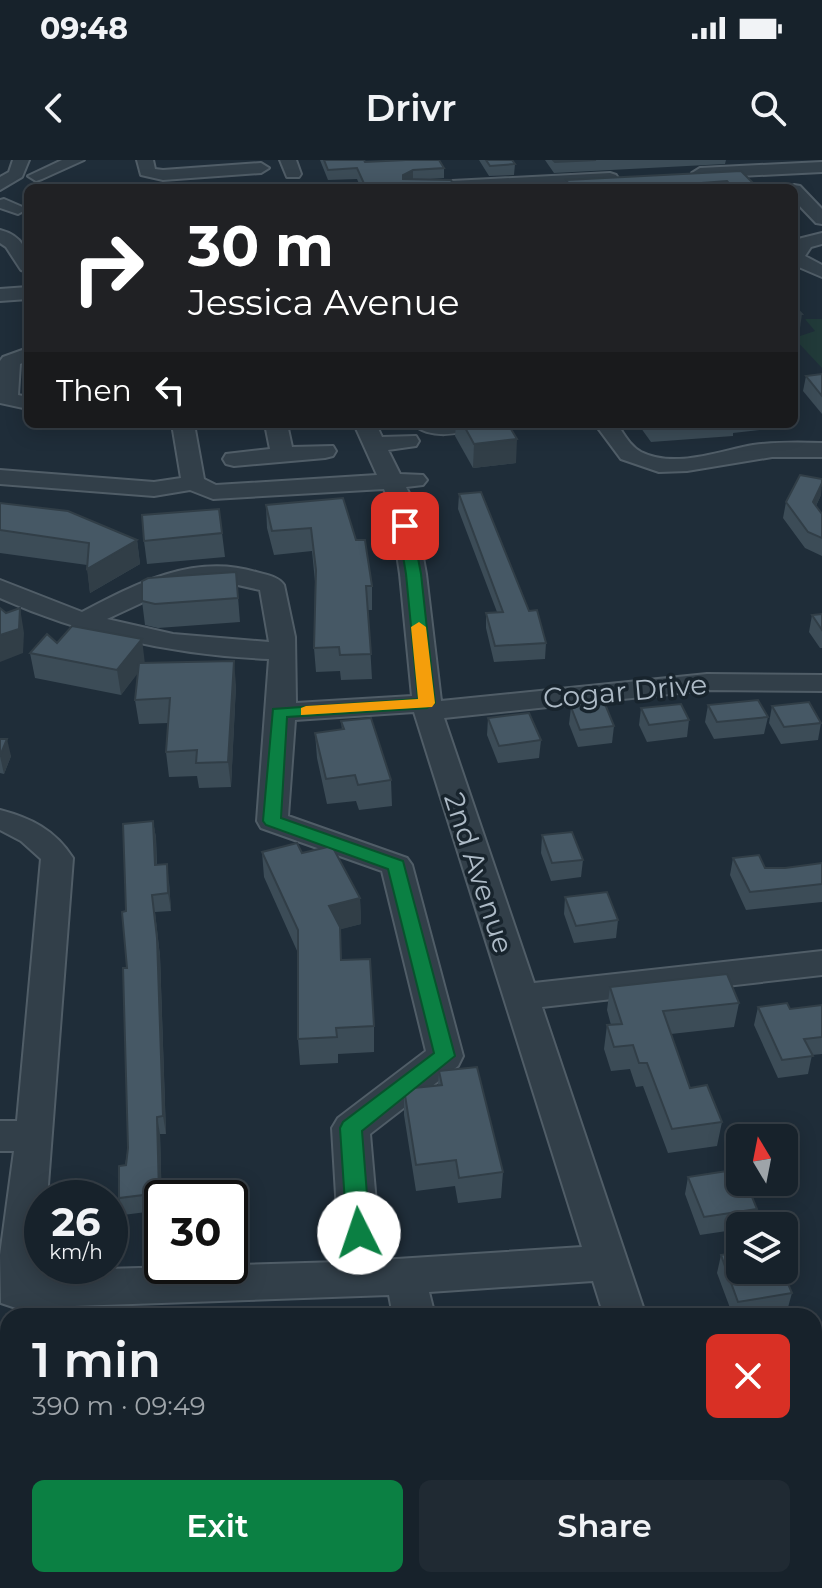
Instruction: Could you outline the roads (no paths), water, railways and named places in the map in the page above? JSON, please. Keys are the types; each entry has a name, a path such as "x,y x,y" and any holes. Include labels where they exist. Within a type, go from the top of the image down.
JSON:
{"street":[{"path":"15,172 85,166 99,160"},
{"path":"145,160 147,172 174,181 234,178 235,184"},
{"path":"524,160 541,184"},
{"path":"770,165 788,184"},
{"path":"681,174 770,165 822,167"},
{"path":"174,181 230,168 263,173"},
{"path":"554,184 634,177"},
{"path":"798,194 822,219"},
{"path":"6,207 24,222"},
{"path":"0,235 13,243 24,260"},
{"path":"798,252 804,243 822,238"},
{"path":"798,259 806,266 822,271"},
{"path":"0,295 24,293"},
{"path":"24,356 10,361 7,398 24,403"},
{"path":"184,428 193,483"},
{"path":"277,428 283,455"},
{"path":"609,428 629,456 650,464 682,466 745,453 797,448 822,450"},
{"path":"370,434 408,441"},
{"name":"2nd Avenue","path":"370,434 403,481 401,501 413,574 427,707 622,1308"},
{"path":"234,459 325,451"},
{"path":"0,477 154,489 193,483 213,492 231,493 403,481"},
{"path":"82,622 160,581 206,573 248,575 271,585 279,604 283,651 272,821 396,865 445,1056 351,1128 362,1279"},
{"path":"3,593 82,622 161,641 228,650 283,651"},
{"name":"Cogar Drive","path":"279,713 427,707 707,682 822,683"},
{"path":"0,820 22,826 45,841 57,858 17,1135 16,1290 362,1279 607,1263"},
{"path":"519,997 822,963"},
{"path":"405,1276 412,1308"}]}
